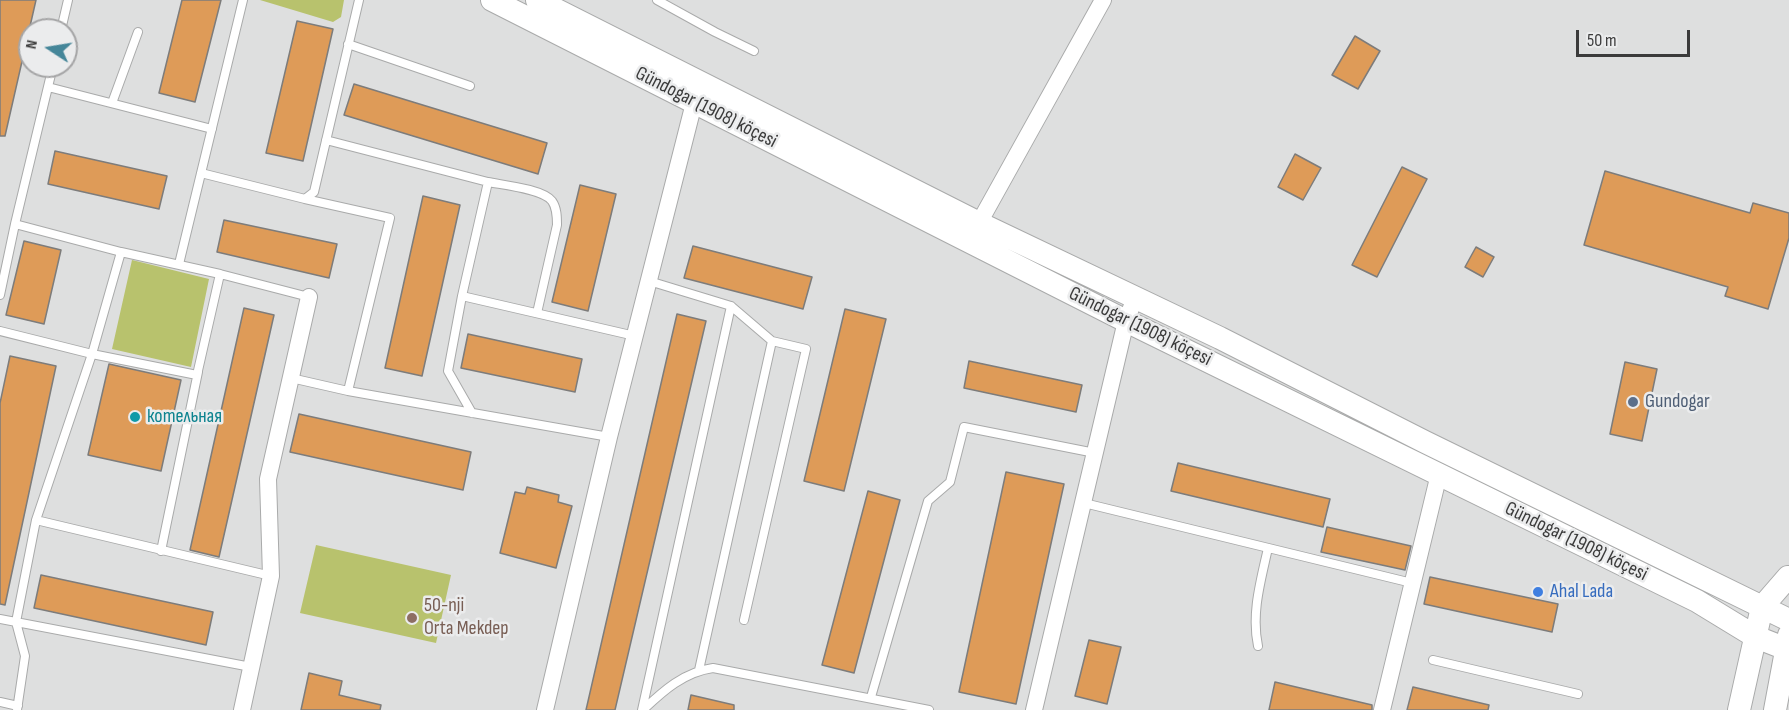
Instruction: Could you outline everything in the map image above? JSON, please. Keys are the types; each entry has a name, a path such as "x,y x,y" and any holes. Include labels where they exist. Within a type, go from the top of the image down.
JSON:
{"main road":[{"name":"Gündogar (1908) köçesi","path":"492,0 979,223 1789,620"},
{"name":"Gündogar (1908) köçesi","path":"537,0 698,93 1126,321 1696,601 1756,637 1788,645"},
{"path":"1739,710 1762,607 1788,577 1789,588"},
{"path":"1775,710 1788,645"}],"street":[{"path":"979,223 1103,0"},
{"path":"545,710 634,336 698,93"},
{"path":"242,710 271,576 268,479 309,297"},
{"path":"1034,710 1126,321 1135,298"},
{"path":"1382,710 1438,474"}],"lane":[{"path":"64,18 69,0"},
{"path":"179,264 243,0"},
{"path":"305,199 314,192 359,0"},
{"path":"657,0 754,51"},
{"path":"112,103 138,32"},
{"path":"348,44 470,86"},
{"path":"0,295 50,78"},
{"path":"48,87 212,129"},
{"path":"326,140 539,193 552,200 557,212 557,225 537,313"},
{"path":"201,173 390,218 348,390"},
{"path":"472,413 448,371 462,296 488,182"},
{"path":"15,224 122,252 220,273 309,297"},
{"path":"0,702 17,708 25,656 15,622 36,520 92,354 122,252"},
{"path":"161,551 220,273"},
{"path":"649,281 731,306 772,341 806,349 744,620"},
{"path":"462,296 634,336"},
{"path":"643,710 731,306"},
{"path":"0,331 92,354 197,375 198,370"},
{"path":"699,670 772,341"},
{"path":"291,378 609,437"},
{"path":"871,698 928,501 950,482 964,427 1096,453"},
{"path":"1084,503 1412,583"},
{"path":"36,520 271,576"},
{"path":"1258,646 1254,630 1257,598 1268,548"},
{"path":"0,619 251,667"},
{"path":"1433,660 1578,694"},
{"path":"643,710 663,691 699,670 713,668 929,710"}],"green space":[{"path":"260,0 344,0 341,17 333,22"},
{"path":"132,260 209,279 191,367 112,349"},
{"path":"316,545 451,575 436,643 300,613"}],"building":[{"path":"0,0 36,0 32,18 18,18 18,78 5,136 0,136"},
{"path":"182,0 221,0 195,102 159,93"},
{"path":"297,21 333,29 303,161 266,153"},
{"path":"1355,36 1380,51 1358,89 1332,75"},
{"path":"354,84 547,143 538,174 344,115"},
{"path":"55,151 167,176 159,209 48,184"},
{"path":"1295,154 1321,168 1303,200 1278,187"},
{"path":"1402,167 1427,179 1377,277 1352,265"},
{"path":"1605,171 1750,213 1753,203 1789,213 1789,238 1768,309 1725,296 1728,287 1584,245"},
{"path":"580,185 616,194 588,311 552,302"},
{"path":"423,196 460,205 422,376 385,368"},
{"path":"224,220 337,244 329,278 217,252"},
{"path":"24,241 61,250 44,324 6,315"},
{"path":"693,246 812,277 803,309 684,278"},
{"path":"1476,247 1494,257 1483,277 1465,267"},
{"path":"244,308 274,315 219,557 190,550"},
{"path":"845,309 886,319 844,491 804,481"},
{"path":"677,314 706,321 615,710 586,710"},
{"path":"468,334 582,359 575,392 461,368"},
{"path":"10,356 56,366 5,605 0,604 0,403"},
{"path":"969,361 1082,385 1076,412 964,388"},
{"path":"1625,362 1657,369 1642,441 1610,434"},
{"name":"котельная","path":"109,364 181,380 161,471 88,455"},
{"path":"299,414 471,452 463,490 290,452"},
{"path":"1178,463 1330,499 1323,527 1171,491"},
{"path":"1006,472 1064,484 1016,704 959,692"},
{"path":"527,487 559,495 558,502 572,506 556,568 500,553 515,492 525,494"},
{"path":"868,491 900,500 854,673 822,665"},
{"path":"1327,527 1411,546 1405,570 1321,552"},
{"path":"41,575 213,612 206,645 34,608"},
{"path":"1430,577 1558,604 1552,632 1424,604"},
{"path":"1089,640 1121,647 1107,704 1075,696"},
{"path":"309,673 342,681 339,695 381,705 380,710 301,710"},
{"path":"1275,682 1372,705 1372,710 1269,710"},
{"path":"1413,687 1489,705 1488,710 1407,710"},
{"path":"691,695 734,705 734,710 688,710"}],"place":[{"name":"Gundogar","path":"1633,402"},
{"name":"котельная","path":"135,417"},
{"name":"Ahal Lada","path":"1538,592"},
{"name":"50-nji Orta Mekdep","path":"412,618"}]}
